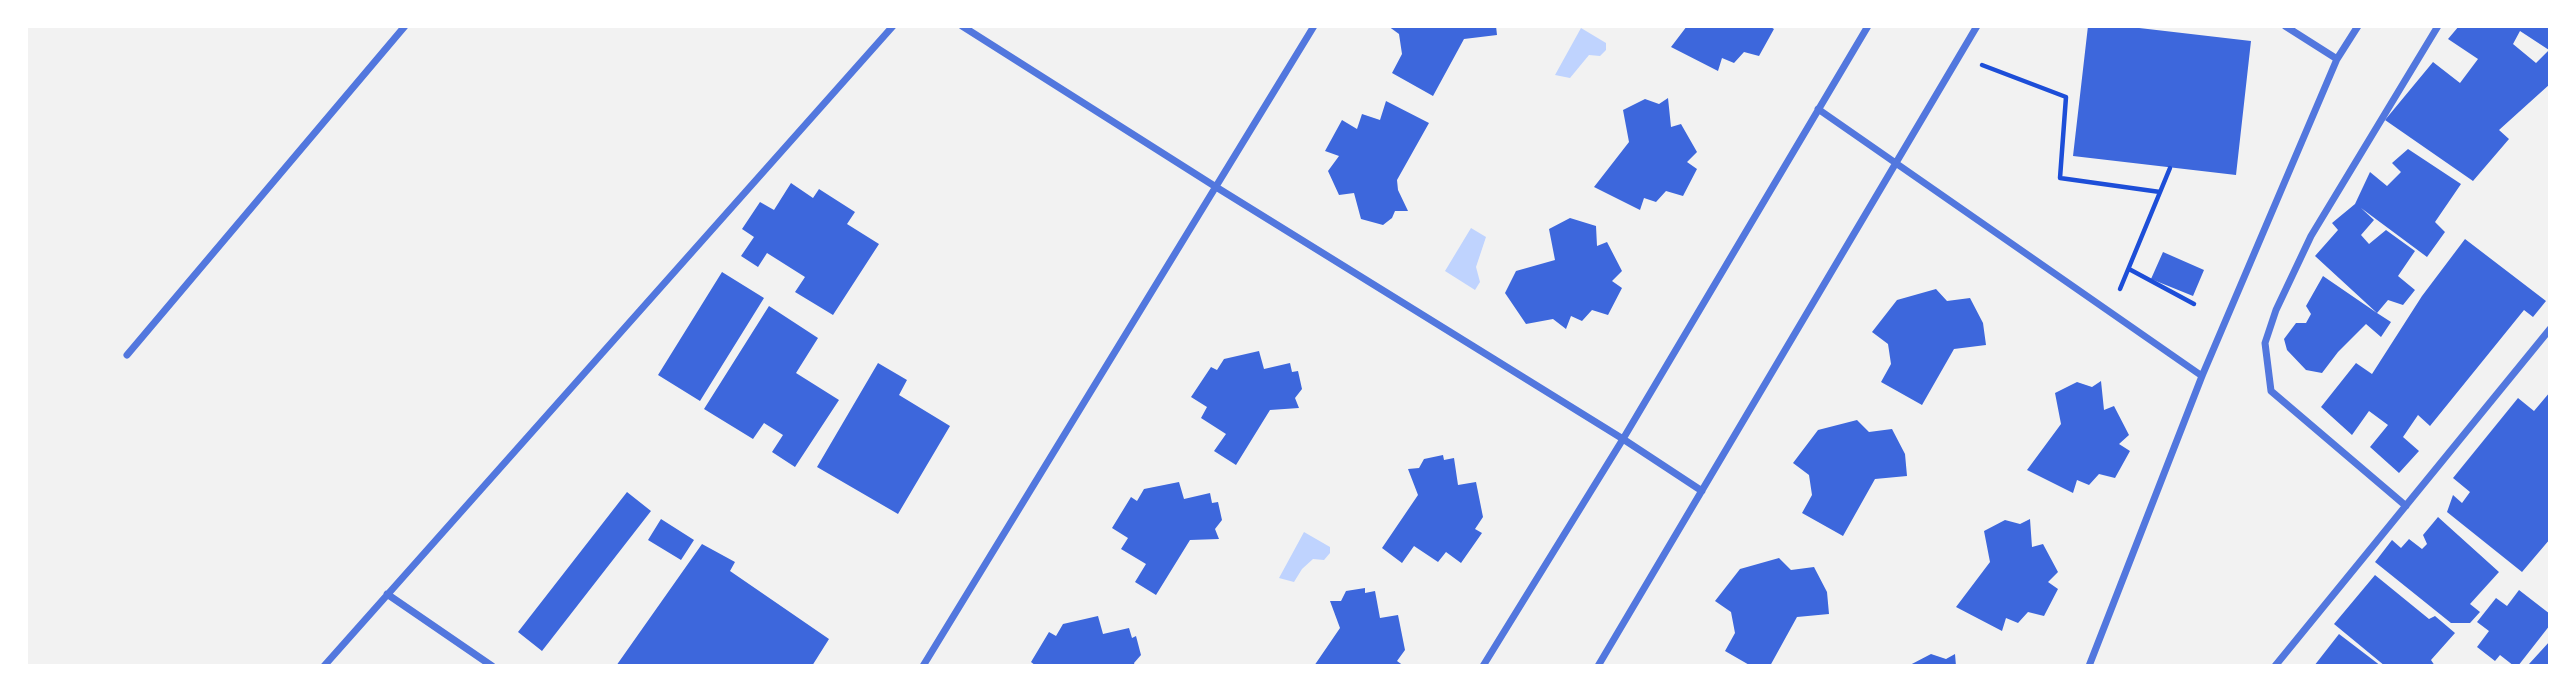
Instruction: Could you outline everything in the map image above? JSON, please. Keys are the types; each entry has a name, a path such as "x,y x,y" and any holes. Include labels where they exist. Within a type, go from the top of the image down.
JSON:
{"street":[{"path":"127,355 405,26"},
{"path":"324,666 893,26"},
{"path":"962,26 1702,491"},
{"path":"923,666 1314,26"},
{"path":"1483,666 1623,439 1868,26"},
{"path":"1598,666 1977,26"},
{"path":"2285,26 2337,59"},
{"path":"2089,666 2202,376 2337,59 2358,26"},
{"path":"2406,506 2271,391 2265,343 2276,310 2311,236 2438,26"},
{"path":"1818,109 2202,376"},
{"path":"2275,666 2550,329"},
{"path":"387,594 492,666"}],"path":[{"path":"1961,54 1991,70 2066,97 2060,178 2160,192"},
{"path":"2108,311 2129,269 2170,168"},
{"path":"2129,269 2194,304"}],"water":[{"path":"1581,28 1606,43 1606,50 1600,56 1589,55 1570,78 1555,75"},
{"path":"1471,228 1486,237 1476,267 1480,282 1475,290 1445,271"},
{"path":"1304,532 1330,547 1330,553 1324,560 1313,559 1302,569 1294,582 1279,578"}],"building":[{"path":"1388,26 1496,26 1497,35 1464,39 1433,96 1392,73 1402,54 1399,34"},
{"path":"1687,26 1769,26 1774,29 1759,56 1744,52 1734,63 1722,58 1718,71 1671,47"},
{"path":"2088,26 2122,26 2251,41 2236,175 2073,156"},
{"path":"2459,26 2550,26 2550,84 2499,130 2509,139 2473,181 2385,120 2433,62 2460,83 2478,59 2448,39","holes":["2520,31 2549,50 2536,63 2513,44"]},
{"path":"1668,98 1671,127 1681,124 1697,152 1687,162 1697,169 1683,196 1666,191 1656,202 1644,198 1640,210 1594,187 1629,142 1623,110 1645,99 1659,104"},
{"path":"1386,101 1429,123 1397,180 1398,190 1408,211 1395,211 1392,218 1383,225 1361,219 1354,193 1339,195 1328,171 1339,156 1325,151 1342,120 1357,129 1362,114 1380,120"},
{"path":"2408,149 2461,184 2435,222 2445,232 2427,257 2361,208 2374,220 2361,235 2369,244 2386,230 2415,251 2398,276 2415,290 2403,305 2388,300 2377,313 2315,256 2338,230 2332,223 2355,204 2370,172 2387,186 2401,172 2392,163"},
{"path":"791,183 813,198 819,189 855,212 847,224 879,244 833,315 795,292 805,277 767,253 758,267 741,256 754,237 742,229 760,202 774,210"},
{"path":"1570,218 1596,226 1597,246 1607,242 1622,271 1612,281 1622,288 1608,315 1592,310 1582,321 1571,316 1566,329 1553,319 1526,324 1505,293 1516,271 1555,260 1549,229"},
{"path":"2465,239 2546,301 2533,317 2524,310 2430,426 2418,415 2403,437 2419,451 2399,473 2370,447 2388,425 2369,411 2352,435 2321,407 2356,363 2372,374 2422,296"},
{"path":"2163,252 2204,270 2193,296 2151,279"},
{"path":"722,272 764,298 700,401 658,375"},
{"path":"2323,276 2391,322 2381,337 2366,324 2338,352 2322,373 2306,370 2287,350 2284,339 2296,323 2306,323 2311,314 2306,306"},
{"path":"1936,289 1947,301 1970,298 1983,323 1986,345 1954,349 1922,405 1881,382 1891,364 1888,344 1872,332 1897,300"},
{"path":"769,306 818,338 796,373 839,400 795,467 772,452 783,435 764,423 753,439 704,409"},
{"path":"1259,351 1264,369 1290,363 1292,372 1298,371 1302,389 1295,398 1299,408 1270,410 1236,465 1214,451 1226,434 1201,418 1207,407 1191,397 1211,367 1217,370 1224,359"},
{"path":"878,363 907,380 899,395 950,426 898,514 817,467"},
{"path":"2101,381 2104,410 2114,406 2129,435 2119,444 2130,451 2115,478 2099,474 2089,485 2077,480 2073,493 2027,470 2061,424 2055,393 2077,382 2092,387"},
{"path":"2550,392 2550,539 2522,572 2447,512 2453,495 2462,503 2470,492 2453,478 2518,398 2534,411"},
{"path":"1857,420 1869,432 1892,429 1905,454 1907,476 1875,479 1843,536 1802,513 1812,495 1809,475 1793,463 1818,430"},
{"path":"1443,455 1444,460 1454,458 1458,485 1476,482 1483,517 1475,529 1482,533 1461,563 1446,552 1438,562 1414,546 1402,563 1382,548 1418,495 1408,469 1419,468 1424,459"},
{"path":"1179,482 1184,499 1210,493 1212,503 1218,502 1222,520 1215,529 1219,539 1190,540 1156,595 1135,582 1146,564 1121,549 1128,538 1112,528 1131,497 1137,501 1144,489"},
{"path":"627,492 651,511 542,651 518,632"},
{"path":"2438,517 2499,572 2470,604 2480,612 2470,623 2451,623 2375,562 2392,540 2401,548 2409,539 2422,549 2427,544 2423,535"},
{"path":"661,519 694,540 681,560 648,540"},
{"path":"2030,519 2032,547 2043,544 2058,572 2048,582 2058,589 2044,616 2028,612 2018,623 2006,618 2002,631 1956,607 1990,562 1984,531 2005,520 2020,524"},
{"path":"702,544 735,562 730,571 829,639 812,666 616,666"},
{"path":"1779,558 1791,570 1814,567 1827,592 1829,614 1797,617 1770,666 1751,666 1725,651 1735,633 1731,612 1715,601 1740,569"},
{"path":"2375,575 2429,619 2435,616 2455,633 2431,660 2435,666 2385,666 2334,624"},
{"path":"1365,588 1365,593 1375,591 1380,618 1398,615 1405,650 1397,661 1404,666 1314,666 1340,628 1330,601 1341,601 1346,591"},
{"path":"2519,590 2550,614 2550,625 2518,666 2514,666 2500,655 2495,661 2477,647 2489,631 2477,622 2496,598 2507,606"},
{"path":"1098,616 1103,634 1129,628 1132,638 1136,636 1141,655 1134,663 1135,666 1036,666 1031,662 1049,632 1056,636 1063,624"},
{"path":"2339,634 2381,666 2314,666"},
{"path":"2550,641 2550,666 2531,666 2529,664"},
{"path":"1931,654 1946,659 1955,654 1956,666 1908,666"}]}
